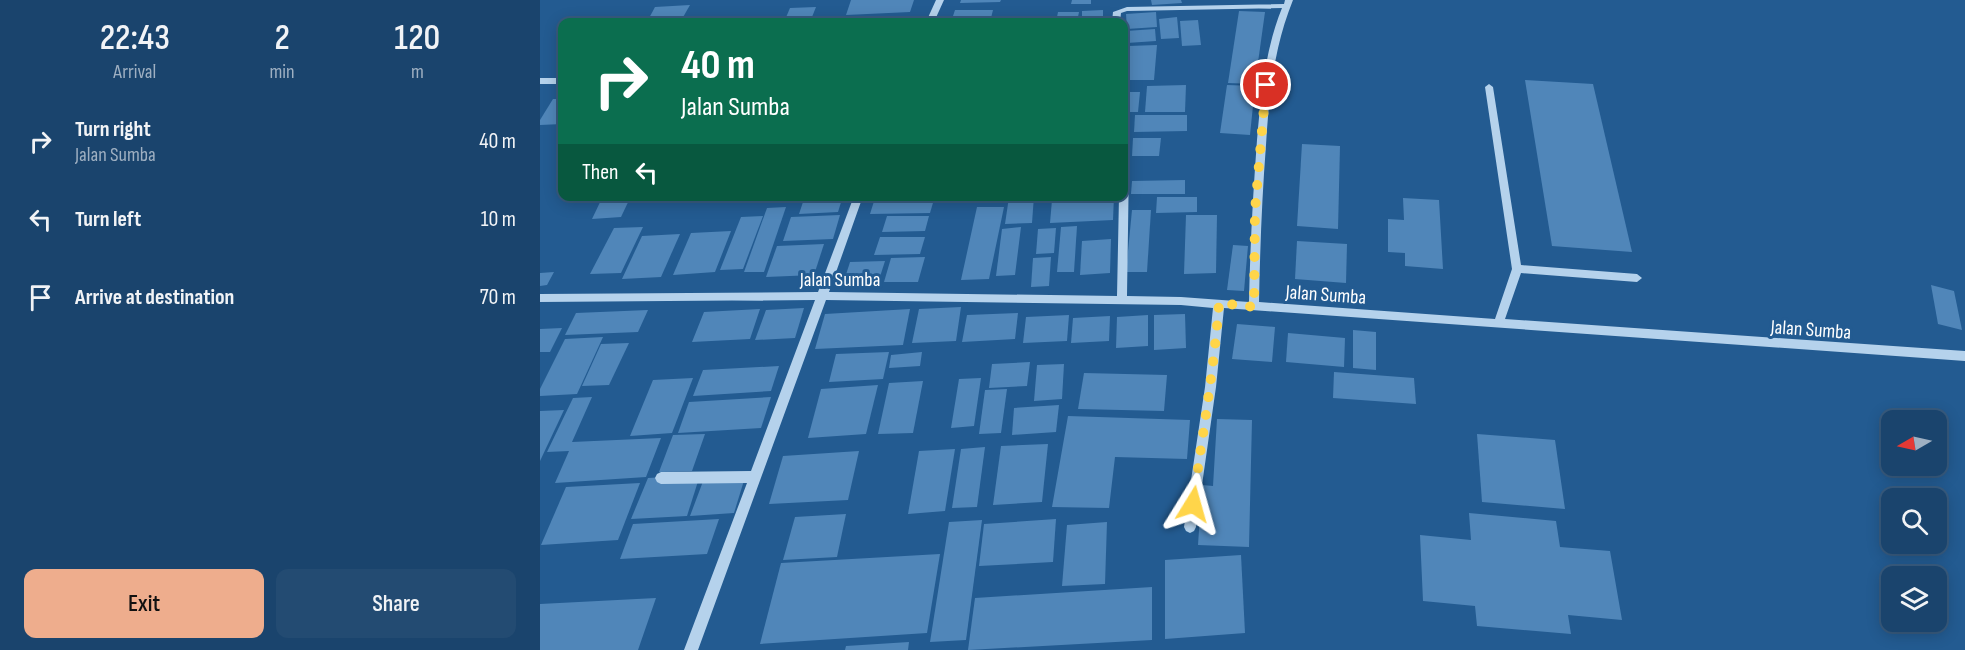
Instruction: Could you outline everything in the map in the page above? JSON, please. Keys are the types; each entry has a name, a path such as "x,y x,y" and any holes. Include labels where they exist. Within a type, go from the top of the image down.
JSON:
{"street":[{"path":"932,18 940,0"},
{"path":"1117,18 1118,12 1127,9 1196,4 1288,3 1279,22 1268,64 1255,210 1254,307"},
{"path":"540,81 558,81"},
{"path":"1489,87 1517,269 1498,324"},
{"path":"691,650 756,477 796,361 857,201"},
{"path":"1122,299 1123,201"},
{"path":"1517,269 1637,278"},
{"name":"Jalan Sumba","path":"540,298 1122,299 1219,303 1965,356"},
{"path":"1190,527 1216,352 1219,303"},
{"path":"661,478 756,477"}],"building":[{"path":"851,0 914,0 910,12 846,15"},
{"path":"961,0 1001,0 1000,2 960,3"},
{"path":"1072,0 1091,0 1091,4 1071,4"},
{"path":"1151,0 1181,0 1182,3 1152,5"},
{"path":"690,5 683,18 649,18 655,7"},
{"path":"816,7 812,18 786,18 790,8"},
{"path":"955,10 993,10 991,18 952,18"},
{"path":"1103,10 1103,18 1082,18 1082,11"},
{"path":"1239,11 1265,12 1255,84 1228,83"},
{"path":"1058,12 1079,12 1078,18 1057,18"},
{"path":"1156,12 1157,27 1128,29 1126,14"},
{"path":"906,16 905,18 861,17"},
{"path":"1177,17 1179,38 1161,39 1159,19"},
{"path":"1198,20 1201,45 1182,46 1180,21"},
{"path":"1155,29 1156,41 1128,43 1128,31"},
{"path":"1157,45 1154,80 1128,80 1128,46"},
{"path":"1525,80 1593,84 1632,252 1552,246"},
{"path":"1186,85 1185,112 1145,112 1147,86"},
{"path":"1227,85 1255,86 1250,135 1220,133"},
{"path":"1128,92 1140,92 1138,112 1128,112"},
{"path":"553,99 558,99 558,124 540,125 540,120"},
{"path":"1135,115 1187,115 1187,131 1134,132"},
{"path":"1133,138 1161,138 1159,156 1132,156"},
{"path":"1302,144 1340,146 1338,229 1297,226"},
{"path":"1185,180 1185,194 1131,194 1132,181"},
{"path":"1157,197 1197,197 1197,212 1156,213"},
{"path":"1403,198 1439,200 1443,269 1405,266 1405,253 1388,252 1388,219 1404,220"},
{"path":"601,201 629,201 621,217 592,219"},
{"path":"803,201 841,201 838,212 799,214"},
{"path":"874,201 934,201 930,213 870,214"},
{"path":"1008,201 1034,201 1032,223 1005,224"},
{"path":"1052,201 1114,201 1113,220 1050,223"},
{"path":"786,207 764,272 744,272 767,208"},
{"path":"977,207 1004,207 989,279 961,280"},
{"path":"1132,210 1151,210 1147,272 1126,272"},
{"path":"840,215 833,239 783,241 791,217"},
{"path":"1186,215 1217,215 1216,273 1184,274"},
{"path":"763,216 743,269 720,270 741,217"},
{"path":"887,216 929,216 925,231 882,232"},
{"path":"1077,226 1074,272 1057,272 1061,227"},
{"path":"643,227 621,273 590,274 614,228"},
{"path":"1021,227 1015,275 996,276 1002,229"},
{"path":"1056,228 1054,253 1036,254 1038,229"},
{"path":"731,231 715,272 673,275 691,233"},
{"path":"680,234 661,277 622,279 642,236"},
{"path":"880,237 925,237 920,254 874,255"},
{"path":"1111,239 1110,273 1080,275 1082,241"},
{"path":"1297,241 1347,244 1346,283 1295,279"},
{"path":"824,244 814,275 766,277 777,246"},
{"path":"1233,245 1248,246 1244,291 1227,290"},
{"path":"925,257 918,282 884,282 891,258"},
{"path":"1051,257 1049,286 1031,287 1033,258"},
{"path":"885,261 878,283 843,284 850,262"},
{"path":"554,272 547,285 540,286 540,273"},
{"path":"1931,285 1954,291 1962,330 1938,324"},
{"path":"961,307 956,341 912,343 919,309"},
{"path":"804,308 795,338 755,340 766,310"},
{"path":"760,309 750,339 692,342 704,312"},
{"path":"910,309 903,345 815,349 825,314"},
{"path":"648,310 638,332 565,335 576,313"},
{"path":"1018,313 1015,339 962,342 967,315"},
{"path":"1185,314 1186,348 1154,350 1154,315"},
{"path":"1069,315 1067,341 1023,343 1026,317"},
{"path":"1148,315 1148,346 1116,348 1117,317"},
{"path":"1110,316 1109,341 1071,343 1073,318"},
{"path":"1237,324 1275,327 1272,362 1232,359"},
{"path":"562,328 550,352 540,352 540,329"},
{"path":"1353,330 1376,332 1376,370 1353,368"},
{"path":"1288,333 1345,338 1344,367 1286,362"},
{"path":"603,337 577,394 540,396 540,389 565,339"},
{"path":"629,343 609,385 582,386 601,344"},
{"path":"889,352 883,379 829,382 836,354"},
{"path":"922,352 920,366 889,368 891,355"},
{"path":"1030,362 1027,386 989,388 992,364"},
{"path":"1064,364 1062,399 1034,401 1037,365"},
{"path":"779,366 771,391 693,396 703,370"},
{"path":"1334,372 1414,378 1416,404 1333,398"},
{"path":"1084,373 1167,375 1164,411 1078,409"},
{"path":"693,378 672,433 630,436 653,380"},
{"path":"981,378 974,426 951,428 959,379"},
{"path":"923,381 913,433 878,434 889,383"},
{"path":"878,385 866,434 808,438 821,389"},
{"path":"1007,389 1001,433 979,434 985,390"},
{"path":"592,397 572,442 661,438 646,477 555,483 569,451 547,452 573,398"},
{"path":"771,397 761,428 678,433 689,402"},
{"path":"1059,405 1056,432 1012,435 1014,408"},
{"path":"564,410 540,461 540,411"},
{"path":"1068,416 1190,420 1187,459 1115,457 1109,508 1052,507"},
{"path":"1217,419 1252,420 1249,547 1198,545 1202,485 1213,486"},
{"path":"705,434 692,471 659,472 673,435"},
{"path":"1477,434 1555,440 1565,509 1482,502"},
{"path":"1048,444 1042,502 993,505 1001,446"},
{"path":"985,447 977,507 952,508 961,449"},
{"path":"955,449 945,511 908,514 919,451"},
{"path":"859,451 848,500 769,504 783,456"},
{"path":"746,474 734,513 690,516 705,476"},
{"path":"700,475 687,516 631,519 648,478"},
{"path":"640,483 618,540 541,545 566,487"},
{"path":"1469,513 1556,521 1560,547 1610,551 1622,620 1568,615 1571,634 1477,626 1475,606 1423,601 1420,535 1471,540"},
{"path":"846,514 837,557 783,560 795,517"},
{"path":"719,519 707,554 620,559 633,524"},
{"path":"1056,519 1053,562 979,566 984,524"},
{"path":"982,520 966,640 930,642 949,522"},
{"path":"1107,522 1105,584 1062,586 1067,525"},
{"path":"940,554 927,633 760,644 781,563"},
{"path":"1241,555 1245,633 1165,639 1165,560"},
{"path":"1152,587 1152,640 968,650 975,598"},
{"path":"656,598 638,650 540,650 540,604"},
{"path":"909,642 908,650 845,650 846,646"}],"route":[{"path":"1193,504 1216,352 1219,303 1254,307 1255,210 1266,85"}]}
